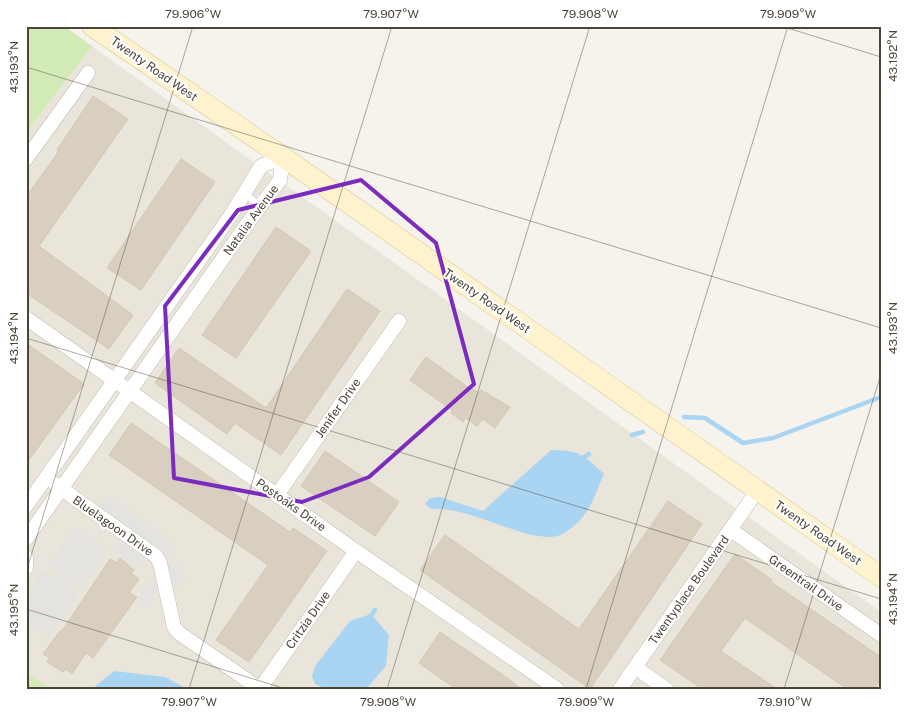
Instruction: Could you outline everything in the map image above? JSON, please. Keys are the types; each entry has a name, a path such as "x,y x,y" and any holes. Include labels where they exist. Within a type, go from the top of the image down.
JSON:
{"street":[{"name":"Twenty Road West","path":"92,26 283,157 881,577"},
{"path":"26,159 88,73"},
{"name":"Natalia Avenue","path":"26,506 231,215 261,166 283,157 280,180 26,539"},
{"name":"Postoaks Drive","path":"26,318 356,551 558,689"},
{"name":"Jenifer Drive","path":"277,495 399,321"},
{"name":"Bluelagoon Drive","path":"46,478 156,556 160,563 174,627 260,689"},
{"name":"Twentyplace Boulevard","path":"620,689 757,491"},
{"name":"Greentrail Drive","path":"731,530 881,635"},
{"name":"Critzia Drive","path":"260,689 356,551"},
{"path":"26,557 26,568"},
{"path":"635,667 666,689"}],"lane":[{"path":"243,193 261,206"}],"highlighted area":[{"path":"361,180 436,243 474,384 369,477 302,502 174,478 165,306 238,210"}],"shaded area":[{"path":"92,46 881,612 881,689 26,689 26,133"},
{"path":"107,495 177,545 160,569 145,558 138,569 111,550 127,526 99,506"},
{"path":"75,527 108,551 82,588 71,580 67,586 78,594 50,636 37,627 34,631 26,625 26,595 44,570 56,578 59,573 48,566"},
{"path":"182,564 185,584 173,586 169,566"},
{"path":"155,574 158,592 147,608 140,604 142,601 138,598"}],"green space":[{"path":"26,26 64,26 92,46 26,133"},
{"path":"26,672 50,689 26,689"}],"water":[{"path":"551,450 568,451 580,455 604,474 593,501 582,518 572,528 560,535 544,537 529,534 463,513 431,509 425,504 430,498 440,497 483,511"},
{"path":"371,614 389,635 386,666 366,689 326,689 315,684 312,677 315,666 350,621"},
{"path":"114,671 165,677 187,689 92,689"}],"building":[{"path":"93,96 128,119 39,246 133,315 109,349 26,293 26,197 59,151 57,150"},
{"path":"181,159 215,182 141,290 107,268"},
{"path":"276,227 311,251 236,358 202,335"},
{"path":"347,289 380,311 281,455 235,423 227,434 155,383 179,348 266,408"},
{"path":"26,343 84,384 26,464"},
{"path":"426,357 469,388 479,393 481,390 510,407 495,428 483,419 477,426 466,418 463,422 451,413 453,411 410,380"},
{"path":"131,423 290,532 293,528 327,551 249,662 216,640 268,565 109,455"},
{"path":"325,451 399,502 375,536 301,486"},
{"path":"668,501 702,524 590,689 420,570 445,535 579,629"},
{"path":"735,554 772,580 771,582 881,657 881,679 875,689 847,689 745,618 721,651 777,689 702,689 660,660"},
{"path":"120,558 134,570 131,573 139,579 129,593 137,597 93,658 86,653 72,674 66,669 63,672 47,662 50,658 43,654 60,631 62,631 110,559 117,563"},
{"path":"440,632 521,689 456,689 419,663"}],"waterway":[{"path":"684,417 705,418 743,443 773,438 881,397"},
{"path":"632,435 643,432"},
{"path":"579,460 589,454"},
{"path":"369,619 375,610"}]}
